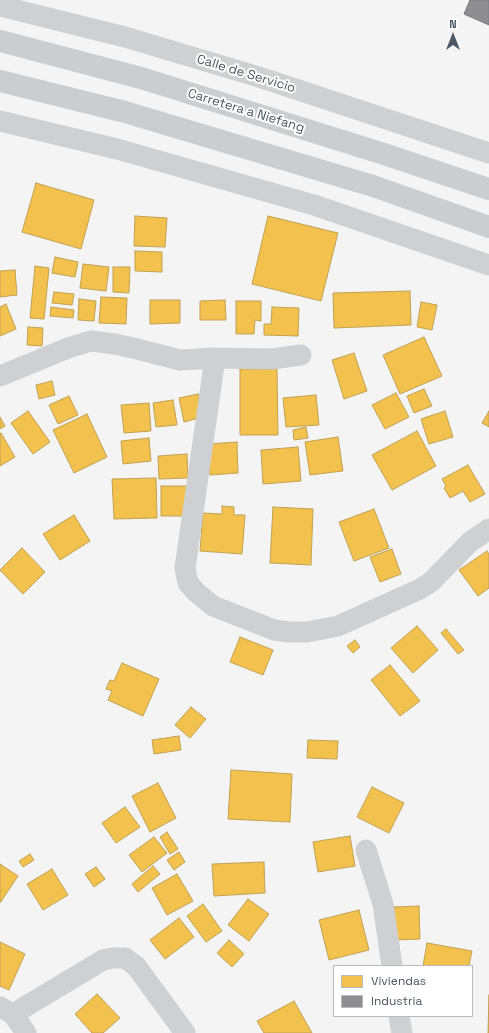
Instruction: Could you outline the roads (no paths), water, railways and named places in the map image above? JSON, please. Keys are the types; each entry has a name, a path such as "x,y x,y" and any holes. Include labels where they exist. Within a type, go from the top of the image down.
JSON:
{"main road":[{"name":"Carretera a Niefang","path":"0,42 141,78 384,154 489,189"},
{"path":"0,81 133,114 373,186 489,227"}],"street":[{"name":"Calle de Servicio","path":"0,6 126,37 259,77 489,153"},
{"path":"0,121 117,149 314,205 489,265"},
{"path":"0,376 68,348 91,341 115,344 180,360 215,358 272,359 301,355"},
{"path":"215,358 185,568 188,583 196,592 213,606 274,630 307,632 338,626 420,589 430,582 470,542 489,529"},
{"path":"366,850 383,904 392,965"},
{"path":"26,1033 7,1010 103,960 112,958 126,958 136,966 185,1033"},
{"path":"399,1017 402,1033"}]}
